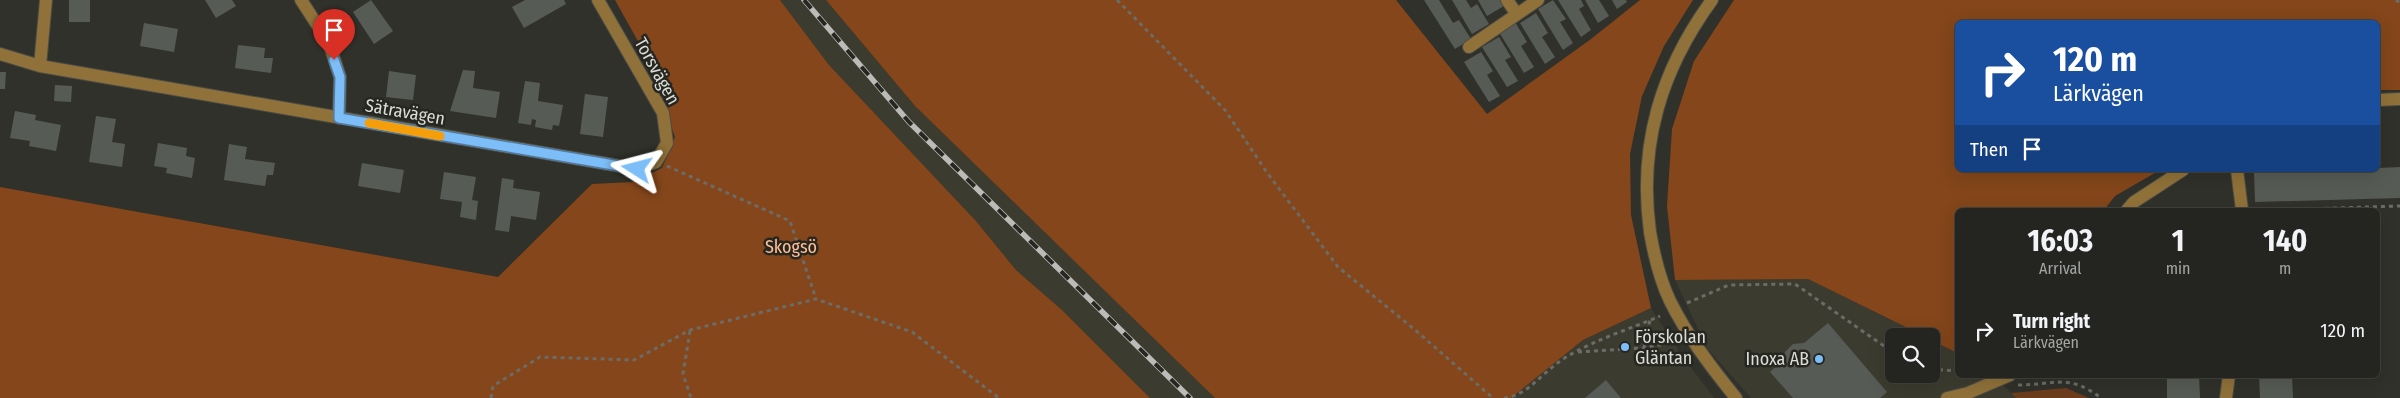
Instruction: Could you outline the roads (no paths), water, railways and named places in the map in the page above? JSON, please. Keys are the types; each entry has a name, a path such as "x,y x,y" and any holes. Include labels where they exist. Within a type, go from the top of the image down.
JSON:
{"street":[{"path":"40,66 46,0"},
{"path":"301,0 328,43 340,77 339,118"},
{"name":"Torsvägen","path":"598,0 663,114 667,143 656,162"},
{"path":"1508,0 1516,13"},
{"path":"1469,47 1516,13 1538,0"},
{"path":"1712,0 1694,24 1666,80 1651,133 1646,186 1652,245 1669,299 1691,339 1736,398"},
{"name":"Sätravägen","path":"0,54 40,66 637,169 656,162"},
{"path":"2380,100 2400,99"},
{"path":"2129,208 2134,202 2180,172"},
{"path":"2237,172 2242,208"},
{"path":"1947,398 1968,393 2003,378"},
{"path":"2226,398 2229,378"}],"railway":[{"path":"804,0 909,122 1190,398"}],"place":[{"name":"Förskolan Gläntan","path":"1625,347"},
{"name":"Inoxa AB","path":"1819,359"}],"park label":[{"name":"Skogsö","path":"791,247"}]}
